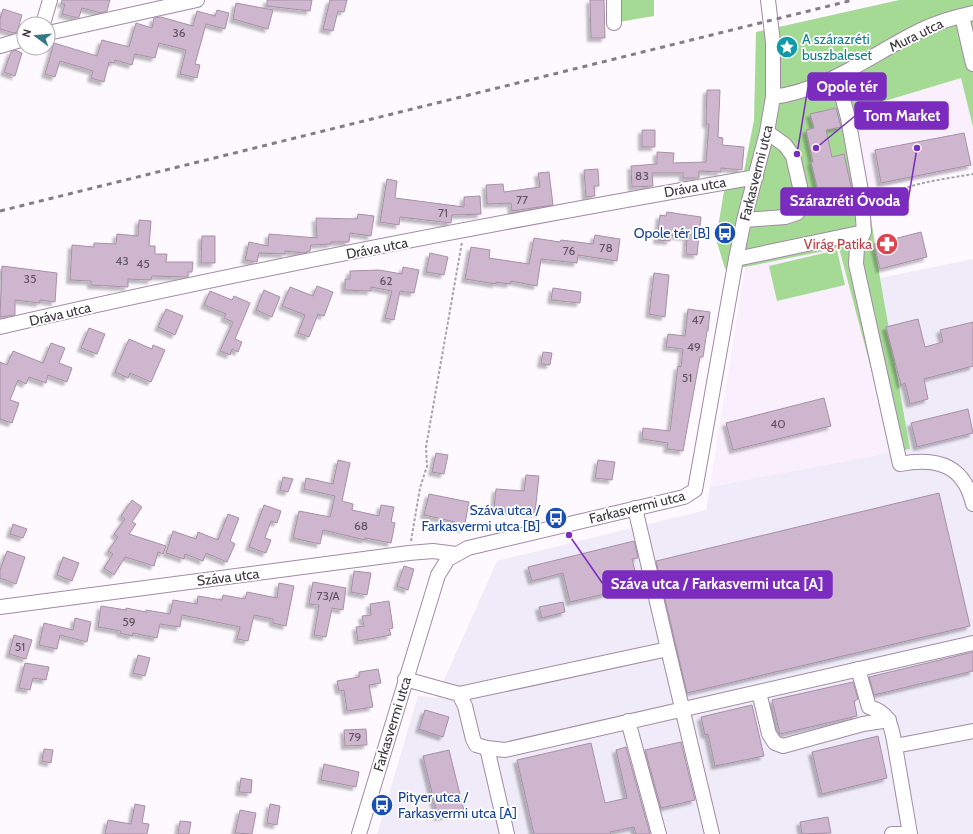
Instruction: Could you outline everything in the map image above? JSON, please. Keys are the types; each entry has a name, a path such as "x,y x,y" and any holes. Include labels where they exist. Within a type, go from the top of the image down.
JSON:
{"street":[{"path":"45,16 50,0"},
{"path":"56,31 197,0"},
{"path":"614,0 614,23"},
{"name":"Farkasvermi utca","path":"359,834 405,679 438,575 443,565 456,554 468,548 684,497 691,493 697,485 736,260 744,220 767,132 772,97 773,42 768,0"},
{"path":"967,14 973,64"},
{"name":"Mura utca","path":"772,97 796,94 837,77 921,30 967,14"},
{"path":"0,46 16,41"},
{"path":"837,77 848,118 858,176 864,232 857,247 856,264 900,464 921,461 952,468 965,482 970,492 973,504"},
{"path":"744,220 785,217 797,213 803,200 793,156 785,145 767,132"},
{"name":"Dráva utca","path":"0,327 210,280 567,210 756,177"},
{"path":"736,260 864,232"},
{"path":"635,508 712,834"},
{"name":"Száva utca","path":"0,606 409,553 433,551 456,554"},
{"path":"459,694 465,706 473,739 476,744 487,748 505,750 973,643"},
{"path":"405,679 459,694 668,648"},
{"path":"858,669 869,707 880,710 889,720 910,834"},
{"path":"759,692 769,734 774,744 783,746 863,724 889,720"},
{"path":"628,721 659,834"},
{"path":"895,746 973,731"},
{"path":"487,748 506,834"},
{"path":"892,834 903,834"}],"path":[{"path":"874,211 877,204 896,192 915,184 973,174"},
{"path":"409,553 420,488 427,466 426,447 464,231"}],"shaded area":[{"path":"961,78 973,127 973,169 867,190 855,110"},
{"path":"839,248 893,452 710,487 745,267"},
{"path":"973,259 973,834 377,834 418,696 436,698 497,561 706,510 710,487 910,449 880,278"}],"green space":[{"path":"620,0 654,0 654,16 619,22"},
{"path":"899,0 973,0 973,127 961,78 855,110 880,278 910,449 893,452 839,248 745,267 725,269 716,239 724,191 744,171 754,120 756,32"},
{"path":"837,250 845,285 777,301 769,266"}],"building":[{"path":"62,0 110,0 107,11 101,13 82,8 78,18 62,14 65,4 61,4"},
{"path":"267,0 312,0 310,11 267,6"},
{"path":"330,0 347,0 344,12 338,11 333,31 323,29"},
{"path":"590,0 604,0 605,38 591,38"},
{"path":"236,3 273,10 268,29 233,19"},
{"path":"3,9 22,15 16,16 16,32 14,33 0,29 0,19"},
{"path":"217,10 229,13 225,29 206,24 195,64 200,65 197,78 180,74 186,50 159,43 155,58 135,54 132,65 115,60 114,63 109,62 104,82 91,78 93,71 60,61 55,77 45,74 50,56 56,56 56,44 97,56 102,40 129,47 136,23 152,28 154,18 161,17 193,26 197,11 215,16"},
{"path":"15,50 16,56 21,56 15,76 4,72 11,52"},
{"path":"707,90 720,90 718,137 723,138 722,145 744,147 742,170 721,168 721,172 699,171 699,178 683,178 683,173 652,173 653,186 632,187 631,166 657,164 657,152 674,153 673,163 706,162 709,124 706,124"},
{"path":"836,108 841,127 826,130 832,157 844,154 852,191 820,199 811,162 813,162 806,130 814,128 810,114"},
{"path":"642,130 655,130 655,147 642,147"},
{"path":"964,133 971,165 881,183 875,150"},
{"path":"598,169 599,186 594,186 595,196 586,197 584,170"},
{"path":"549,172 553,205 512,211 511,203 487,204 486,185 503,184 504,192 540,187 538,173"},
{"path":"387,179 397,181 395,198 464,207 464,197 480,196 481,214 452,215 451,223 400,217 399,225 380,222"},
{"path":"667,212 701,217 697,255 686,254 687,237 670,235 670,241 657,240 660,215 666,216"},
{"path":"358,214 374,216 371,236 350,233 349,242 331,242 331,244 311,245 310,251 304,253 285,251 285,254 259,253 257,262 245,260 249,242 268,246 269,234 317,238 316,218 357,219"},
{"path":"139,220 151,221 149,246 155,246 155,254 167,254 166,262 193,262 192,272 188,272 188,277 152,276 151,280 128,279 128,287 91,285 91,281 70,280 72,245 94,247 94,243 116,244 117,234 138,236"},
{"path":"921,232 927,257 880,269 874,244"},
{"path":"595,235 620,239 617,261 578,255 577,263 541,259 537,286 511,281 510,284 496,282 496,284 465,279 471,247 490,250 489,258 529,264 534,238 560,242 561,240 593,244"},
{"path":"202,236 215,236 215,263 201,263"},
{"path":"430,253 448,257 444,275 426,272"},
{"path":"2,266 57,273 55,302 40,300 40,303 15,300 15,315 0,317"},
{"path":"403,267 419,270 414,293 400,291 394,320 385,318 392,291 371,287 371,291 345,290 345,279 350,279 350,271 379,270 402,274"},
{"path":"654,273 669,275 665,317 649,314"},
{"path":"317,286 333,292 324,316 318,314 309,337 298,333 305,315 282,306 290,287 313,296"},
{"path":"553,288 581,292 580,303 551,300"},
{"path":"264,290 280,297 272,317 256,310"},
{"path":"210,291 232,300 234,296 250,303 235,339 242,342 238,352 232,349 230,355 220,351 233,322 224,318 226,314 204,305"},
{"path":"166,309 183,316 175,335 158,327"},
{"path":"688,309 710,312 703,357 700,357 683,451 667,449 668,443 642,439 643,428 670,431 678,366 681,367 683,349 666,347 668,334 685,336"},
{"path":"918,319 925,347 943,342 940,330 973,322 973,366 924,379 928,399 910,404 905,383 901,385 886,327"},
{"path":"89,328 105,334 97,354 81,348"},
{"path":"129,339 152,349 153,345 165,350 151,382 130,373 128,378 115,372"},
{"path":"51,343 65,348 59,363 72,368 67,382 48,375 46,383 29,377 26,384 18,380 10,400 19,403 12,423 0,419 0,362 7,365 13,351 43,363"},
{"path":"543,352 552,353 550,365 541,364"},
{"path":"824,398 831,426 733,450 726,423"},
{"path":"968,409 973,433 917,447 911,423"},
{"path":"436,453 448,455 444,474 432,472"},
{"path":"338,460 350,463 342,501 353,504 352,510 379,516 381,505 394,507 391,522 395,523 391,543 365,538 365,540 323,530 320,544 293,538 299,511 330,517 335,496 304,489 306,478 333,484"},
{"path":"598,460 615,462 612,480 595,478"},
{"path":"526,475 539,476 535,513 494,509 496,489 524,491"},
{"path":"283,477 293,479 288,492 280,490"},
{"path":"939,493 970,626 687,693 656,561"},
{"path":"429,494 469,502 464,529 454,527 455,522 424,515"},
{"path":"132,500 142,507 132,522 136,524 129,534 166,546 163,554 158,552 154,566 125,557 114,575 104,568 113,554 108,551 118,537 114,534 125,519 121,516"},
{"path":"264,505 281,511 277,523 271,521 265,538 271,540 266,553 249,547"},
{"path":"228,514 239,518 230,541 235,544 227,562 206,553 203,561 185,554 184,559 166,553 173,531 196,539 198,532 218,540"},
{"path":"13,524 27,529 23,538 10,534"},
{"path":"634,541 638,558 632,559 639,586 570,602 563,573 532,581 528,567"},
{"path":"7,551 25,557 16,584 0,578 0,570"},
{"path":"63,557 79,563 72,581 57,575"},
{"path":"404,566 414,569 408,590 397,586"},
{"path":"354,571 371,573 367,595 351,592"},
{"path":"313,582 346,588 343,610 332,608 326,637 314,635 319,605 309,604"},
{"path":"279,583 294,586 286,626 273,623 273,619 254,615 248,641 237,639 240,627 182,615 180,627 160,624 157,638 133,633 132,636 120,633 121,631 98,627 101,606 126,610 126,608 146,612 146,610 170,614 173,600 197,604 198,596 222,600 223,595 245,599 247,592 277,598"},
{"path":"389,601 393,628 389,629 391,635 358,641 356,627 364,626 362,616 371,615 370,604"},
{"path":"563,602 565,612 542,618 539,607"},
{"path":"75,618 91,622 87,642 60,635 57,649 39,645 44,623 73,630"},
{"path":"14,635 32,640 26,659 9,654"},
{"path":"973,652 973,671 874,695 869,677"},
{"path":"138,655 150,658 145,676 133,673"},
{"path":"25,663 49,667 46,680 33,678 30,690 19,688"},
{"path":"378,669 381,683 369,685 373,707 347,711 344,690 339,691 337,681 359,677 359,672"},
{"path":"853,682 858,699 854,701 857,716 780,734 772,700"},
{"path":"752,705 764,756 715,766 708,734 705,735 701,717"},
{"path":"425,710 449,717 443,737 419,729"},
{"path":"366,729 367,745 345,746 344,730"},
{"path":"878,736 887,778 822,794 812,752"},
{"path":"681,742 695,800 661,808 645,750"},
{"path":"591,743 605,803 627,798 616,750 626,747 650,834 636,834 634,827 610,832 611,834 534,834 517,760"},
{"path":"44,749 53,750 51,763 42,761"},
{"path":"449,750 464,811 438,817 423,756"},
{"path":"324,764 359,772 356,787 321,780"},
{"path":"241,778 252,780 251,793 239,792"},
{"path":"135,804 145,806 142,823 149,824 147,834 105,834 108,820 131,824"},
{"path":"270,804 280,806 277,825 267,823"},
{"path":"240,810 256,813 252,834 235,833"},
{"path":"828,817 831,833 802,834 800,822"},
{"path":"180,821 191,822 189,834 178,834"}],"railway":[{"path":"0,211 853,0"}],"place":[{"name":"A szárazréti buszbaleset","path":"787,47"},
{"name":"Tom Market","path":"816,148"},
{"name":"Szárazréti Óvoda","path":"917,148"},
{"name":"Opole tér","path":"797,154"},
{"name":"Opole tér [B]","path":"725,233"},
{"name":"Virág Patika","path":"887,244"},
{"name":"Száva utca / Farkasvermi utca [B]","path":"556,518"},
{"name":"Száva utca / Farkasvermi utca [A]","path":"569,535"},
{"name":"Pityer utca / Farkasvermi utca [A]","path":"382,805"}]}
